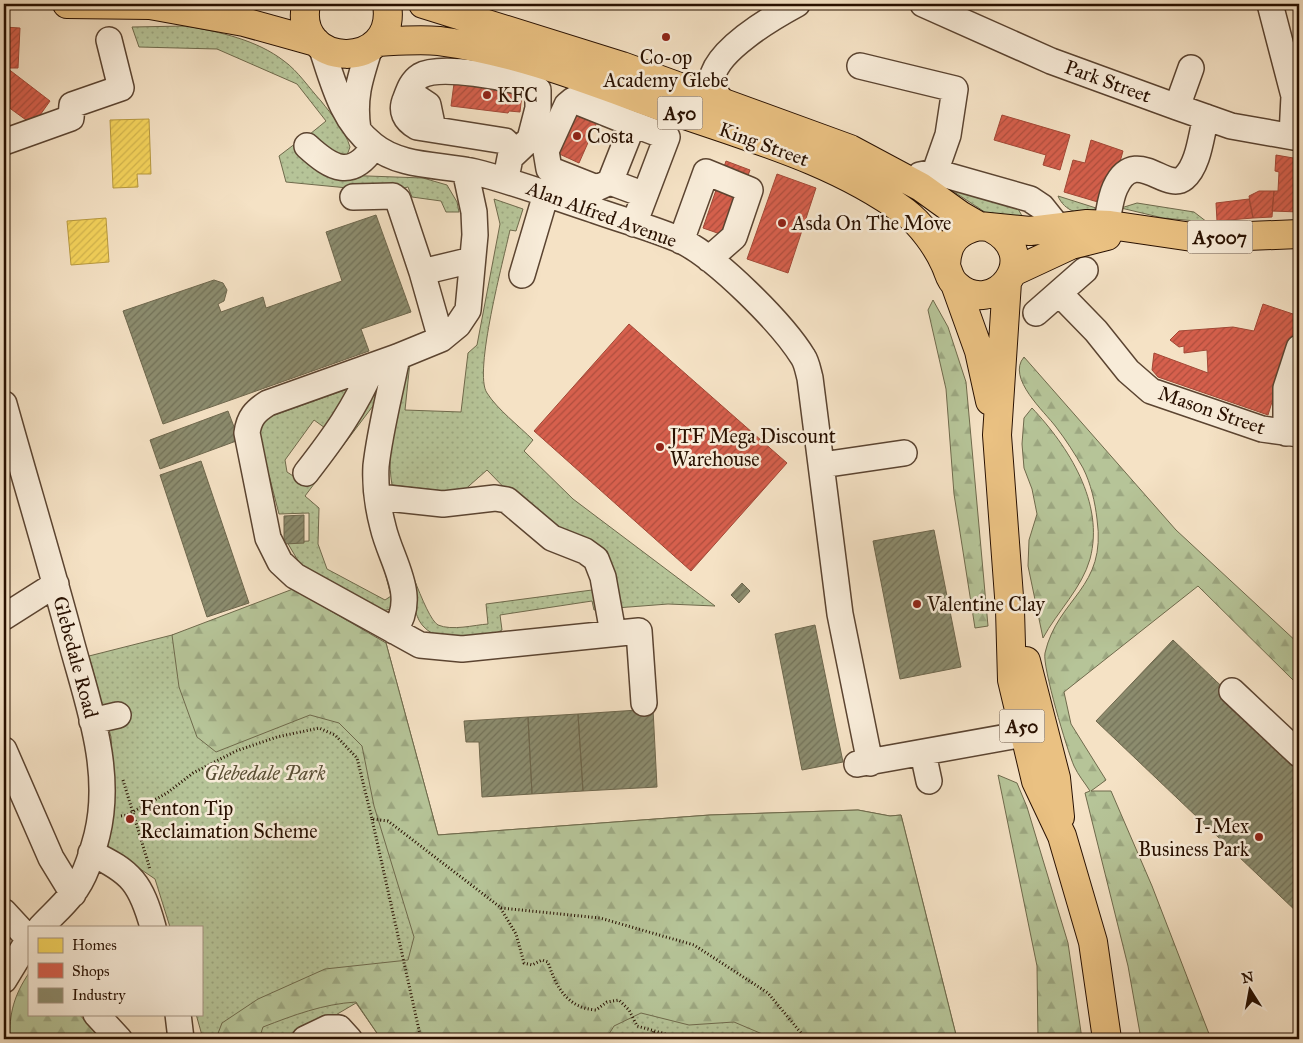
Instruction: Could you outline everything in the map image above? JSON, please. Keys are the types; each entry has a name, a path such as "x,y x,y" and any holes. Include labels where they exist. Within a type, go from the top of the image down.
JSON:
{"main road":[{"path":"67,4 152,4 244,22 319,44"},
{"path":"306,4 306,22 319,44"},
{"path":"374,45 387,25 387,4"},
{"name":"King Street","path":"423,4 622,66 850,149 905,178 985,227 1002,233 1013,248 1015,260 1010,277"},
{"name":"A50","path":"456,4 483,24"},
{"name":"King Street","path":"374,45 437,41 515,56 801,155 860,184 907,213 924,232 950,274 964,291 976,295 988,294 999,290 1010,277 1071,245 1141,231"},
{"name":"A50","path":"319,44 342,55 356,54 374,45"},
{"name":"King Street","path":"950,274 946,253 951,242 959,233 985,227 1030,231 1058,227 1106,225 1199,238 1299,234"},
{"name":"A50","path":"950,274 979,351 997,435 1010,610 1012,680 1036,781 1062,836 1093,942 1107,1039"},
{"name":"A50","path":"997,435 1010,277"},
{"name":"A50","path":"1010,610 1026,660 1056,778 1062,836"}],"street":[{"path":"723,103 713,88 712,80 722,57 738,43 797,4"},
{"name":"Park Street","path":"924,4 1051,61 1231,126 1296,124"},
{"path":"1270,4 1294,96 1296,124"},
{"path":"4,142 71,118 72,105 122,88 109,40"},
{"path":"319,44 340,101 366,139"},
{"path":"307,146 334,167 352,167 366,160 366,139 355,110 358,86 374,45"},
{"path":"860,66 955,89 948,135 935,172"},
{"path":"1177,107 1191,68"},
{"path":"504,179 512,156 512,148 505,141 417,127 408,122 404,115 403,105 410,88 421,76 444,72 486,75 531,85 538,90 536,122 530,139 512,156"},
{"path":"634,224 645,195 667,137 573,100 567,105 546,151 549,169 596,188 610,182 645,195"},
{"path":"1106,225 1115,188 1121,177 1132,169 1140,168 1175,181 1186,176 1195,160 1206,117"},
{"path":"610,182 633,124"},
{"name":"Alan Alfred Avenue","path":"366,139 391,156 407,161 465,170 504,179 681,241 709,259 774,319 804,359 810,378 822,465 815,492 832,543 840,614 864,763 923,753"},
{"path":"465,170 474,212 475,235 468,310 458,325 442,338 397,358 268,402 255,411 248,422 247,433 268,538 280,562 295,576 420,644 462,649 639,630 644,703"},
{"path":"681,241 706,172 750,190 734,237 709,259"},
{"path":"905,178 935,172 1030,199 1042,207 1058,227"},
{"path":"522,275 546,194"},
{"path":"353,197 393,196 398,200 442,338"},
{"path":"422,272 472,260"},
{"path":"1036,313 1085,270"},
{"name":"Mason Street","path":"1059,293 1096,331 1128,371 1151,390 1262,429 1292,433"},
{"path":"1292,433 1286,388 1299,348"},
{"path":"394,631 400,623 406,604 403,586 383,528 376,467 397,358"},
{"path":"306,473 338,432 359,398 373,366"},
{"name":"Glebedale Road","path":"4,404 56,584 101,762 98,820 92,853 80,882 41,926"},
{"path":"822,465 904,453"},
{"path":"378,497 443,504 495,498 507,500 552,538 585,551 596,559 603,577 613,633"},
{"path":"4,617 56,584"},
{"path":"1232,691 1299,754"},
{"path":"92,721 118,715"},
{"path":"929,781 923,753 1024,734"},
{"path":"4,750 51,858 66,900"},
{"path":"92,853 116,864 133,879 145,898 153,926"},
{"path":"4,912 28,938"},
{"path":"4,980 28,941"},
{"path":"98,1016 119,1039"},
{"path":"178,1016 181,1039"},
{"path":"305,1039 328,1028 340,1028 349,1039"}],"path":[{"path":"98,820 133,812 167,793 193,772 236,751 277,737 319,728 335,735 357,758 421,1039"},
{"path":"122,774 153,879"},
{"path":"372,819 388,822 500,908 516,934 524,963 532,965 542,960 548,962 553,978 570,1002 583,1009 596,1010 607,1002 619,1000 629,1010 637,1026 683,1039"},
{"path":"500,908 546,911 600,918 694,945 768,993 806,1039"},
{"path":"651,1039 654,1031"}],"green space":[{"path":"186,26 225,34 250,42 289,65 321,101 342,129 350,147 346,158 324,150 310,134 326,121 297,84 217,49 139,47 132,27"},
{"path":"296,143 340,175 423,178 447,185 457,202 459,212 446,212 441,201 412,197 408,187 389,192 286,182 279,156"},
{"path":"945,186 1016,205 1027,225 994,218"},
{"path":"1058,196 1096,208 1079,213 1064,206"},
{"path":"494,199 523,209 516,231 510,230 491,314 484,363 484,381 487,393 502,411 533,440 524,451 573,499 715,606 668,604 616,608 606,558 521,505 487,470 461,493 392,485 390,469 391,438 397,407 410,362 405,410 461,412 468,353 477,345 500,224"},
{"path":"1137,203 1194,212 1207,222 1163,218 1121,208"},
{"path":"933,300 948,327 966,382 988,626 975,628 954,494 946,389 928,310"},
{"path":"1024,357 1176,530 1299,644 1299,672 1293,680 1198,586 1064,692 1071,724 1106,780 1091,791 1111,791 1152,886 1211,1039 1141,1039 1128,966 1085,793 1090,791 1074,766 1056,708 1045,661 1045,653 1051,634 1080,591 1095,562 1098,543 1095,506 1083,468 1060,432 1036,404 1023,384 1020,375 1020,365"},
{"path":"379,373 382,394 305,496 319,508 318,544 327,569 385,600 391,596 372,521 396,608 377,612 307,576 287,542 309,541 309,513 279,514 269,475 261,477 255,432 269,410 272,416 345,390 343,383 359,377 332,433 314,420 285,460 287,472 307,485"},
{"path":"1032,408 1070,458 1088,497 1092,517 1093,538 1090,559 1086,570 1043,638 1028,566 1029,540 1037,514 1032,489 1024,468 1022,444 1024,418"},
{"path":"393,520 426,608 438,625 456,628 488,624 486,604 592,590 588,562 604,609 594,610 592,601 500,615 502,630 473,639 451,639 431,633 417,617"},
{"name":"Glebedale Park","path":"293,589 386,643 438,835 710,815 858,810 890,816 901,815 957,1039 774,1039 734,1022 689,1025 641,1013 614,1026 606,1039 381,1039 356,1002 297,1014 263,1027 259,1039 220,1039 217,1036 222,1023 258,999 325,969 408,960 414,937 374,806 362,746 339,723 310,715 216,752 197,737 179,687 172,635"},
{"name":"Glebedale Park","path":"180,633 386,643 438,835 710,815 858,810 890,816 901,815 957,1039 381,1039 356,1003 295,1039 203,1039 197,1016 202,1016 202,926 170,926 155,879 108,847 114,797 111,737 89,656"},
{"path":"998,775 1017,783 1027,807 1068,943 1082,1039 1038,1039 1037,966"},
{"path":"28,975 28,1016 81,1016 101,1039 10,1039 10,1021 13,1005"}],"building: Homes":[{"path":"149,119 151,174 137,174 138,187 113,188 110,120"},
{"path":"106,218 109,262 71,265 67,221"}],"building: Shops":[{"path":"4,27 20,28 18,68 7,68 50,101 33,125 4,104"},
{"name":"KFC","path":"455,76 523,85 520,112 509,111 508,113 451,106"},
{"name":"Costa","path":"574,110 598,120 579,163 555,152"},
{"path":"1002,115 1070,135 1060,170 1043,165 1046,155 994,140"},
{"path":"1091,140 1123,151 1108,205 1064,192 1073,160 1085,163"},
{"path":"1276,155 1299,159 1299,212 1272,211 1274,191 1278,191 1279,172 1275,171"},
{"path":"726,161 750,170 726,236 703,228"},
{"name":"Asda On The Move","path":"777,174 816,188 788,273 747,259"},
{"path":"1259,191 1274,191 1272,217 1253,218 1249,196"},
{"path":"1249,199 1253,218 1217,221 1216,203"},
{"path":"1263,304 1299,316 1299,323 1292,344 1290,344 1268,415 1158,377 1152,370 1154,353 1208,373 1207,350 1184,353 1184,346 1179,347 1170,340 1179,331 1233,327 1254,331"},
{"name":"JTF Mega Discount Warehouse","path":"629,324 787,463 691,571 534,431"}],"building: Industry":[{"path":"376,215 411,312 361,329 369,351 163,424 123,311 214,280 223,283 227,290 224,301 218,304 221,312 263,297 266,308 342,281 326,232"},
{"path":"228,411 239,440 160,469 150,440"},
{"path":"201,461 249,603 207,617 160,475"},
{"path":"304,515 304,543 284,544 284,516"},
{"name":"Valentine Clay","path":"934,530 961,667 900,679 873,541"},
{"path":"742,583 750,591 739,603 731,595"},
{"path":"815,625 843,762 802,770 775,634"},
{"name":"I-Mex Business Park","path":"1173,640 1299,760 1299,914 1096,721"},
{"path":"653,709 657,787 583,791 578,714"},
{"path":"578,714 583,791 532,794 528,717"},
{"path":"528,717 532,794 482,797 479,742 466,742 464,721"}],"place":[{"name":"Co-op Academy Glebe","path":"666,37"},
{"name":"KFC","path":"487,95"},
{"name":"Costa","path":"577,136"},
{"name":"Asda On The Move","path":"782,223"},
{"name":"JTF Mega Discount Warehouse","path":"660,447"},
{"name":"Valentine Clay","path":"917,604"},
{"name":"Fenton Tip Reclaimation Scheme","path":"130,819"},
{"name":"I-Mex Business Park","path":"1259,837"}]}
